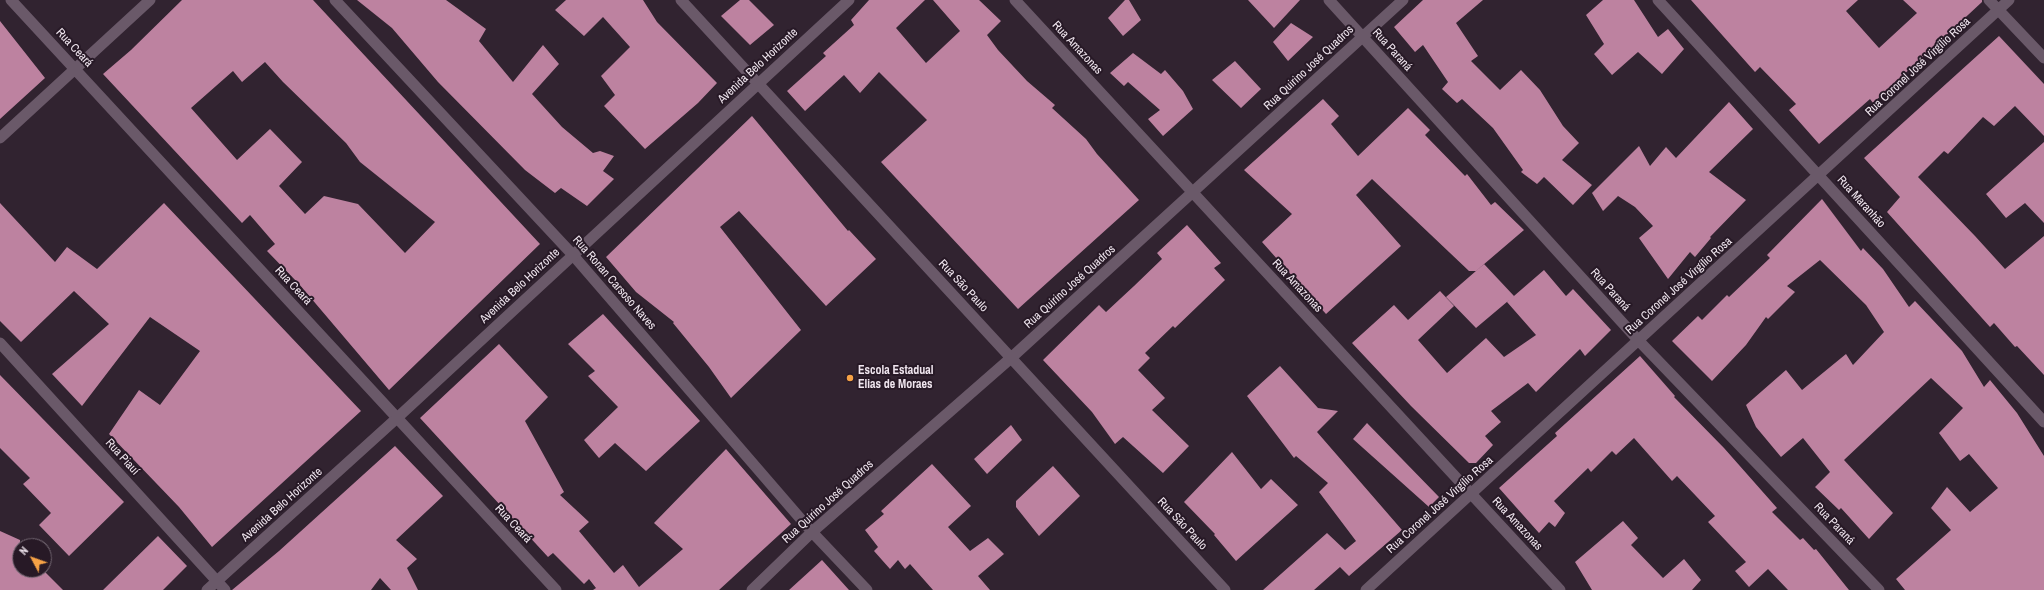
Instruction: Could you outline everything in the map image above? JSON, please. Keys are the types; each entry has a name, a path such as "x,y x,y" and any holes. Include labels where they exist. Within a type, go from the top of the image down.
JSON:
{"street":[{"name":"Rua Ceará","path":"11,0 556,590"},
{"path":"0,138 150,0"},
{"name":"Rua Ronan Carsoso Naves","path":"335,0 572,254 812,532 866,590"},
{"name":"Rua São Paulo","path":"681,0 1225,590"},
{"name":"Avenida Belo Horizonte","path":"207,590 397,418 572,254 849,0"},
{"name":"Rua Amazonas","path":"1015,0 1560,590"},
{"name":"Rua Paraná","path":"1329,0 1638,340 1880,590"},
{"name":"Rua Quirino José Quadros","path":"752,590 812,532 1011,358 1403,0"},
{"name":"Rua Maranhão","path":"1658,0 2044,422"},
{"path":"1989,0 2044,58"},
{"name":"Rua Coronel José Virgílio Rosa","path":"1366,590 1819,176 2009,0"},
{"name":"Rua Piauí","path":"0,343 225,590"}],"building":[{"path":"182,0 313,0 540,244 389,390 299,284 267,251 275,244 250,215 242,223 103,74 131,50","holes":["265,62 283,82 346,143 360,162 435,222 405,253 358,204 324,196 305,214 279,186 302,162 270,129 237,160 191,108 233,71 242,82"]},
{"path":"357,0 446,0 486,29 479,41 513,82 543,45 559,64 532,94 562,127 593,153 600,151 614,156 603,171 614,179 587,206 561,188 555,193 525,170 438,82 392,28"},
{"path":"566,0 643,0 657,22 717,83 698,103 645,149 604,106 615,95 601,76 630,47 603,17 584,36 555,10"},
{"path":"740,0 749,0 774,25 750,45 721,16"},
{"path":"869,0 925,0 896,28 926,63 960,31 933,0 979,0 1001,21 987,35 998,50 1027,81 1055,105 1052,108 1086,139 1097,154 1139,200 1018,309 881,162 927,120 879,72 860,93 844,75 805,111 787,91 826,56 823,53 854,25 851,20"},
{"path":"1125,0 1129,0 1141,20 1123,36 1108,18"},
{"path":"1248,0 1300,0 1274,28"},
{"path":"1423,0 1483,0 1456,23 1478,56 1471,61 1500,90 1521,70 1540,90 1563,126 1579,143 1562,160 1592,185 1573,205 1544,177 1537,184 1521,172 1523,170 1493,128 1462,99 1457,103 1442,89 1448,82 1423,45 1415,52 1394,27"},
{"path":"1603,0 1634,0 1658,37 1668,29 1684,49 1662,74 1638,52 1612,75 1594,54 1604,44 1586,15"},
{"path":"1691,0 1858,0 1846,11 1879,48 1917,13 1903,0 1982,0 1982,2 1873,103 1870,99 1819,144 1789,110 1796,104 1760,67 1755,72"},
{"path":"0,21 45,78 0,119"},
{"path":"1291,23 1313,37 1288,61 1273,42"},
{"path":"1999,36 2044,84 2044,136 2015,106 1994,126 1983,117 1948,154 1944,151 1918,177 2005,269 2044,236 2044,375 2017,346 2015,347 1994,323 1990,327 1887,212 1900,197 1864,158"},
{"path":"1133,53 1161,74 1165,70 1183,91 1193,109 1163,136 1148,119 1160,110 1128,82 1124,86 1110,73"},
{"path":"1235,61 1261,89 1241,108 1212,80"},
{"path":"1323,99 1339,116 1331,124 1358,156 1408,108 1430,130 1425,135 1465,176 1467,174 1491,205 1495,202 1524,230 1476,271 1469,271 1372,179 1356,195 1401,246 1326,314 1262,242 1292,214 1244,170"},
{"path":"1729,102 1753,129 1709,172 1746,200 1710,237 1711,238 1695,257 1690,252 1668,279 1639,238 1653,226 1635,207 1618,196 1603,211 1592,193 1639,146 1650,166 1666,147 1676,158"},
{"path":"752,116 848,231 849,230 876,259 826,306 739,211 720,227 801,330 731,398 709,367 673,323 674,322 636,292 606,257"},
{"path":"2044,142 2044,223 2025,203 2006,218 1986,194"},
{"path":"1822,199 1861,251 1863,248 1883,269 1909,307 1915,301 1962,351 1984,387 1990,380 2017,413 2044,456 2044,590 1905,590 1896,579 1951,530 1931,508 1947,487 1970,512 1998,488 1969,454 1960,461 1939,433 1963,408 1931,378 1844,460 1893,513 1869,539 1841,508 1839,510 1815,487 1830,472 1803,438 1781,457 1756,427 1746,405 1786,370 1802,390 1846,354 1853,365 1884,332 1866,305 1820,260 1787,286 1795,292 1768,319 1766,317 1746,345 1712,381 1672,341 1698,316 1702,320 1727,295 1729,297 1770,258 1767,255"},
{"path":"0,203 55,262 67,247 97,269 164,203 361,411 212,547 179,507 109,434 139,390 160,405 200,351 150,317 82,406 52,374 109,324 74,291 21,342 0,321"},
{"path":"1187,225 1221,263 1214,268 1225,280 1175,328 1173,326 1145,353 1150,358 1138,370 1165,398 1152,410 1189,446 1163,473 1123,437 1115,444 1092,412 1043,360 1099,305 1106,312 1134,286 1162,259 1157,253"},
{"path":"1484,264 1514,296 1476,328 1446,297"},
{"path":"1544,270 1566,296 1573,289 1611,330 1585,356 1580,349 1536,392 1528,383 1491,411 1501,422 1485,436 1493,445 1476,463 1469,463 1411,406 1352,343 1394,305 1408,320 1440,291 1454,306 1418,340 1447,373 1486,338 1504,357 1536,335 1507,302"},
{"path":"603,314 700,421 646,471 615,443 599,458 584,440 618,407 588,376 595,371 568,344"},
{"path":"499,344 548,397 525,421 564,492 560,495 589,522 579,531 614,573 623,565 639,587 683,549 654,523 726,449 791,524 719,590 593,590 596,588 589,579 584,584 553,553 548,557 420,418"},
{"path":"1640,356 1675,396 1674,397 1724,448 1777,508 1772,512 1800,540 1803,538 1814,550 1816,549 1849,590 1788,590 1768,569 1749,587 1735,571 1746,562 1708,522 1715,516 1677,476 1672,481 1634,438 1616,455 1612,451 1591,472 1588,468 1554,501 1565,513 1555,527 1549,522 1539,533 1499,488 1557,436 1555,433"},
{"path":"1280,366 1318,408 1338,411 1317,432 1402,530 1349,576 1340,567 1314,590 1263,590 1327,533 1345,550 1356,541 1319,492 1328,483 1296,456 1294,458 1247,396"},
{"path":"0,375 124,502 69,556 39,525 51,513 23,484 30,478 0,448"},
{"path":"1367,423 1439,497 1429,507 1353,439"},
{"path":"1011,425 1022,440 987,474 974,459"},
{"path":"395,446 443,496 396,540 417,559 407,568 418,590 391,590 380,578 371,590 232,590 279,551"},
{"path":"1232,452 1261,489 1271,479 1298,505 1236,561 1214,535 1215,534 1184,502"},
{"path":"932,464 971,506 948,527 970,551 988,538 1004,554 978,576 990,590 933,590 910,564 905,569 898,560 890,569 874,551 878,547 865,530 884,514 881,511"},
{"path":"1053,466 1080,496 1039,536 1016,507 1016,501"},
{"path":"1623,521 1638,538 1631,545 1663,578 1684,559 1701,580 1692,590 1592,590 1575,562"},
{"path":"0,531 16,538 12,538 12,578 51,578 63,590 0,590"},
{"path":"158,536 187,566 163,590 103,590"},
{"path":"822,560 849,590 789,590"}],"place":[{"name":"Escola Estadual Elias de Moraes","path":"850,378"}]}
